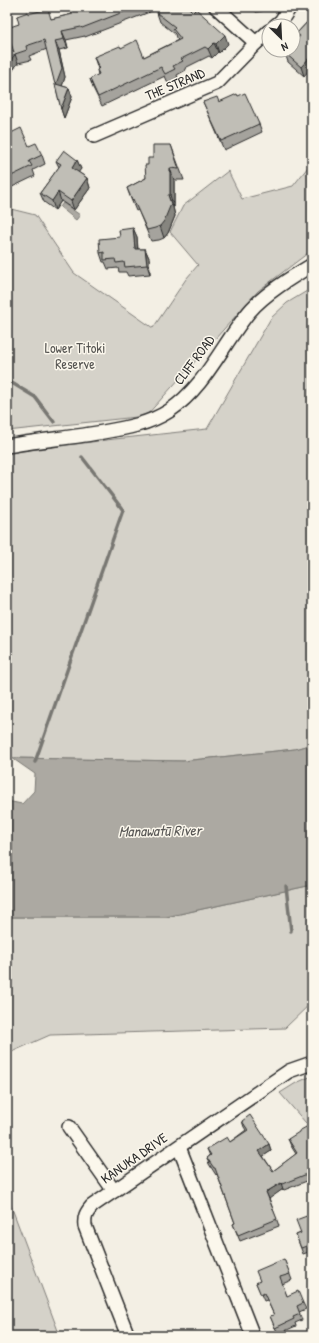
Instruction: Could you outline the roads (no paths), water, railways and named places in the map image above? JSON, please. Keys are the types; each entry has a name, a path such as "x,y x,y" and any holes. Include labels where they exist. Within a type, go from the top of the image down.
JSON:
{"street":[{"path":"216,7 256,43"},
{"path":"283,18 290,7"},
{"name":"THE STRAND","path":"94,136 217,83 261,38"},
{"name":"CLIFF ROAD","path":"7,446 72,438 126,428 148,422 169,411 193,392 249,311 269,294 312,265"},
{"name":"KANUKA DRIVE","path":"128,1336 84,1226 86,1212 92,1206 289,1071 312,1063"},
{"path":"69,1126 114,1191"},
{"path":"179,1147 253,1336"}],"water":[{"path":"63,203 80,215 76,220 60,207"},
{"name":"Manawatū River","path":"312,744 312,885 166,917 7,917 7,801 22,804 34,791 35,774 12,758 183,761 295,749"}],"waterway":[{"path":"7,380 35,397 54,422"},
{"path":"35,762 123,510 82,457"},
{"path":"286,886 291,931"}],"park label":[{"name":"Lower Titoki Reserve","path":"75,356"}]}
